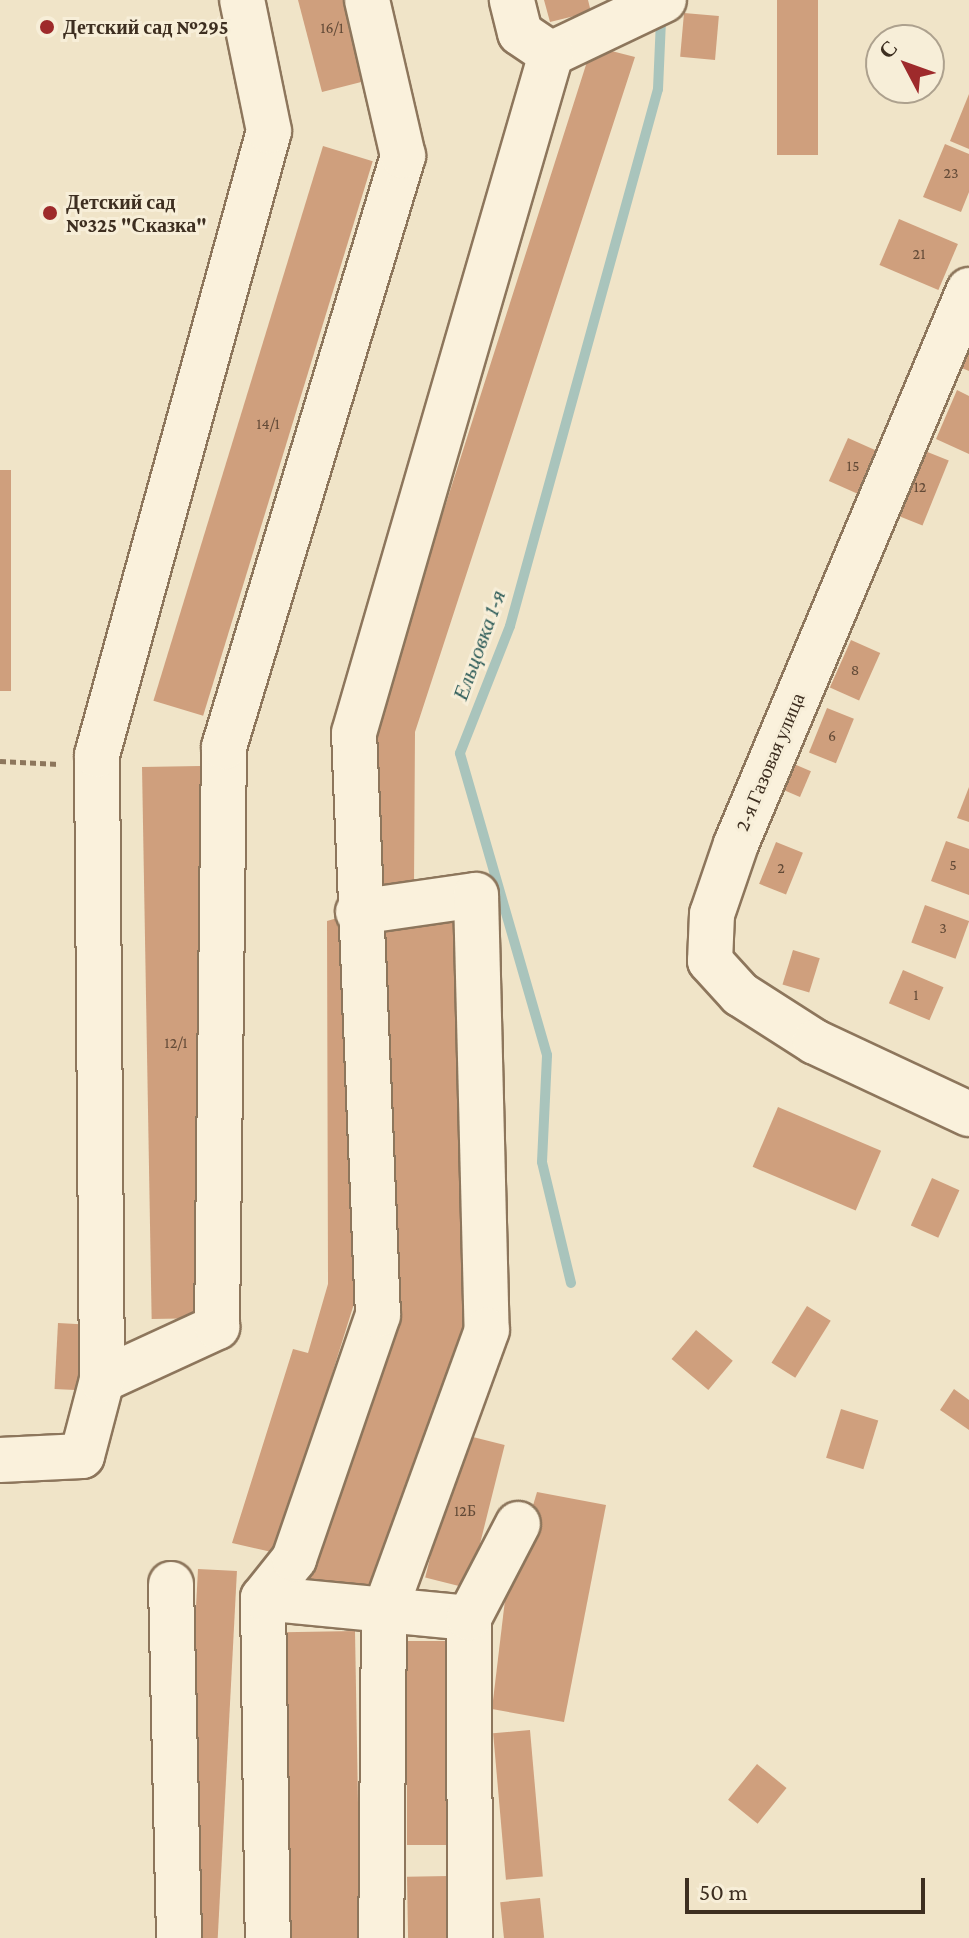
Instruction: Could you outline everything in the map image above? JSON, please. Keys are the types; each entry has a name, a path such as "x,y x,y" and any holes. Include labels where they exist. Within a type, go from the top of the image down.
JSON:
{"street":[{"path":"0,1460 82,1456 102,1380 97,766 269,131 242,0"},
{"path":"102,1380 217,1327 224,747 403,156 367,0"},
{"path":"512,0 520,33 551,54"},
{"path":"268,1938 263,1598 294,1559 378,1315 358,912 354,733 551,54 664,0"},
{"name":"2-я Газовая улица","path":"969,290 736,844 712,914 710,961 740,994 815,1042 969,1114"},
{"path":"358,912 476,895 487,1330 384,1613 381,1938"},
{"path":"470,1938 469,1618 518,1524"},
{"path":"171,1584 179,1938"},
{"path":"263,1598 384,1613 469,1618"}],"path":[{"path":"0,761 97,766"}],"building":[{"path":"298,0 353,0 373,79 322,92"},
{"path":"544,0 588,0 591,12 550,22"},
{"path":"777,0 818,0 818,155 777,155"},
{"path":"684,13 719,16 715,60 680,57"},
{"path":"592,46 635,57 415,732 414,887 381,890 375,726"},
{"path":"969,94 969,149 950,141"},
{"path":"945,144 969,154 969,192 961,212 923,197"},
{"path":"323,146 373,161 203,716 153,701"},
{"path":"899,219 958,244 938,290 879,265"},
{"path":"969,339 969,371 957,366"},
{"path":"957,390 969,396 969,454 936,439"},
{"path":"848,438 877,451 858,494 829,481"},
{"path":"920,449 949,461 923,526 894,514"},
{"path":"0,470 11,470 11,691 0,691"},
{"path":"851,640 880,653 859,701 830,688"},
{"path":"827,708 854,719 836,763 809,753"},
{"path":"787,761 811,771 800,797 776,787"},
{"path":"200,766 210,1318 152,1319 142,767"},
{"path":"969,787 969,822 957,818"},
{"path":"946,841 969,849 969,895 931,881"},
{"path":"776,842 803,853 786,895 759,884"},
{"path":"925,905 969,921 955,959 911,943"},
{"path":"348,915 358,1291 276,1553 232,1543 293,1349 308,1353 328,1284 327,921"},
{"path":"454,922 463,1333 375,1599 307,1580 392,1320 382,923"},
{"path":"793,950 820,958 809,993 782,984"},
{"path":"903,970 944,987 929,1020 889,1003"},
{"path":"778,1107 881,1151 856,1211 753,1167"},
{"path":"932,1178 959,1190 938,1238 911,1226"},
{"path":"807,1306 831,1321 795,1378 771,1363"},
{"path":"58,1323 94,1325 90,1391 55,1389"},
{"path":"696,1330 733,1361 708,1390 672,1359"},
{"path":"954,1389 969,1400 969,1430 940,1410"},
{"path":"841,1409 878,1420 863,1469 826,1458"},
{"path":"461,1434 505,1445 469,1588 425,1578"},
{"path":"537,1492 606,1505 564,1722 492,1709 505,1600"},
{"path":"198,1569 237,1571 218,1938 179,1937"},
{"path":"355,1631 360,1938 289,1938 284,1632"},
{"path":"407,1641 451,1641 451,1845 407,1845"},
{"path":"530,1730 543,1876 506,1880 493,1733"},
{"path":"757,1764 787,1788 758,1824 728,1800"},
{"path":"449,1876 450,1938 408,1938 407,1877"},
{"path":"540,1898 544,1938 504,1938 500,1902"}],"waterway":[{"name":"Ельцовка 1-я","path":"571,1283 542,1162 547,1055 460,753 510,626 658,89 661,20"}],"place":[{"name":"Детский сад №295","path":"47,27"},
{"name":"Детский сад №325 \"Сказка\"","path":"50,213"}]}
